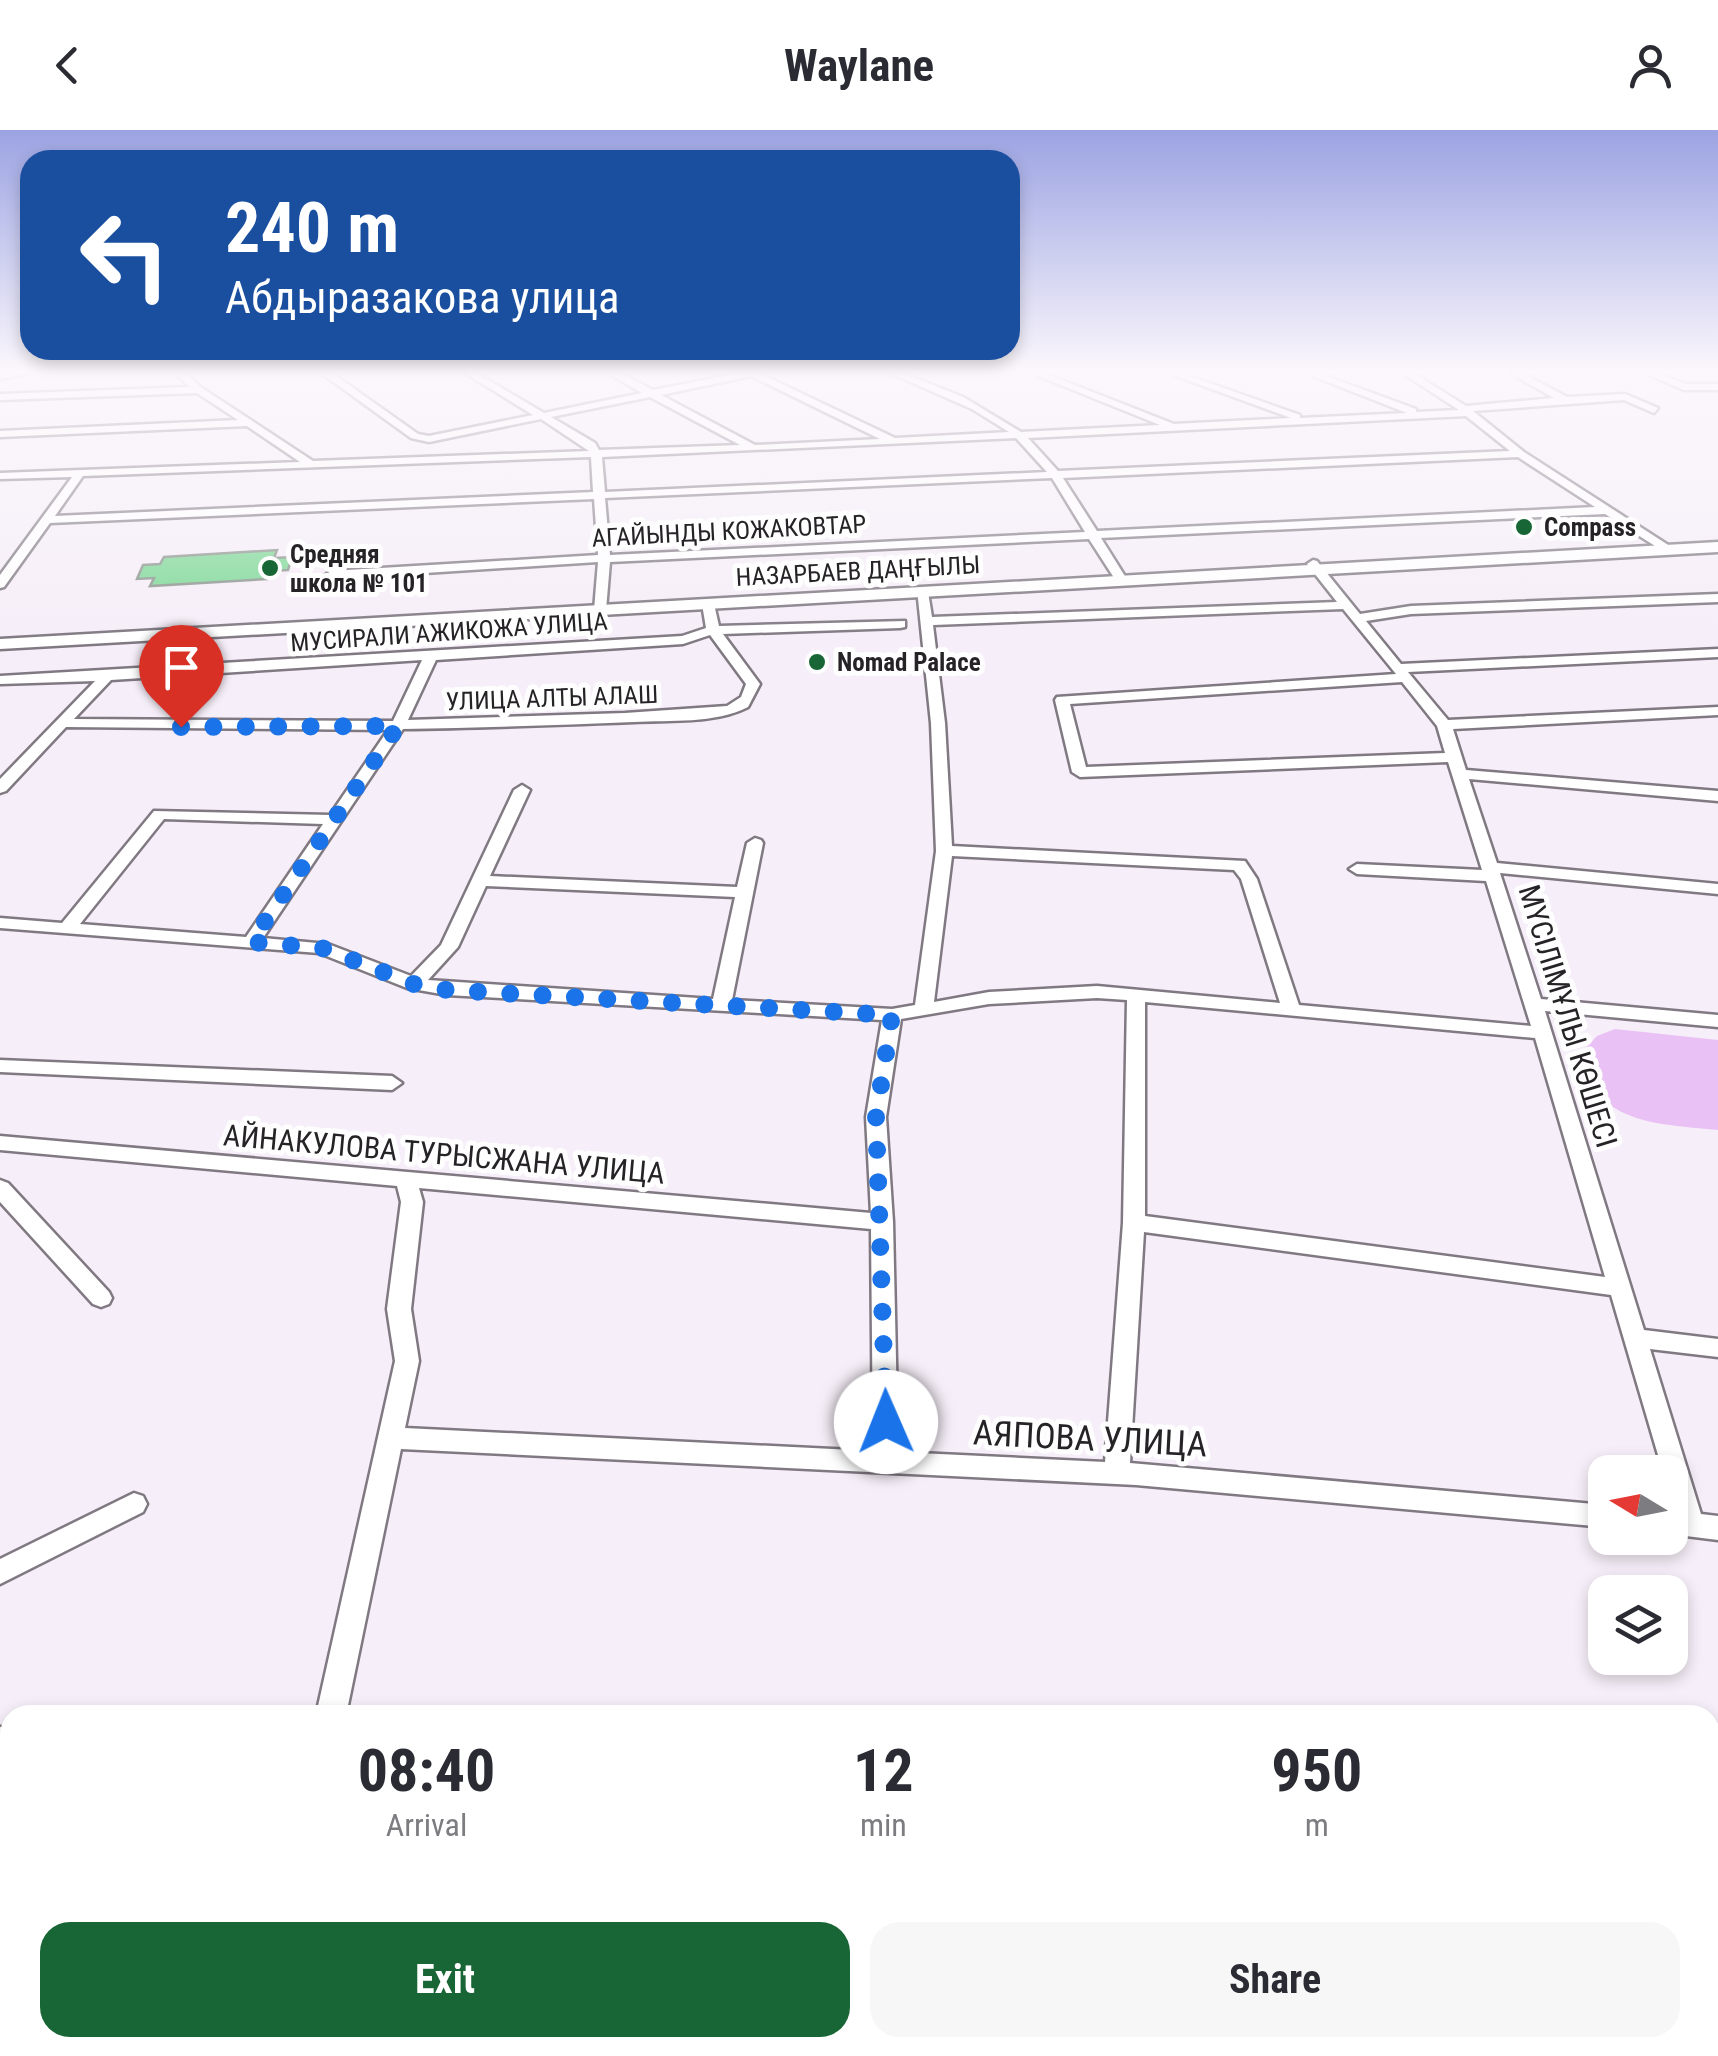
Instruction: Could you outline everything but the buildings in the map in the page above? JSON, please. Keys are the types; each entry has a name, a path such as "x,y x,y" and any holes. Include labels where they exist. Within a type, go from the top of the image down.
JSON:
{"main road":[{"name":"НАЗАРБАЕВ ДАҢҒЫЛЫ","path":"0,641 1718,544"},
{"name":"НАЗАРБАЕВ ДАҢҒЫЛЫ","path":"601,607 1120,578"}],"street":[{"path":"0,476 290,463"},
{"path":"597,463 604,560 601,607"},
{"path":"1043,463 1120,578"},
{"path":"46,520 1332,463"},
{"path":"1534,463 1666,547"},
{"path":"0,584 80,473"},
{"name":"АГАЙЫНДЫ КОЖАКОВТАР","path":"331,576 1608,510"},
{"name":"МҮСІЛІМҰЛЫ КӨШЕСІ","path":"1316,567 1444,725 1534,1004 1693,1525"},
{"path":"922,592 938,723 944,851 924,1009"},
{"path":"926,620 1412,610 1718,598"},
{"path":"708,604 713,630"},
{"name":"МУСИРАЛИ АЖИКОЖА УЛИЦА","path":"0,680 683,640 713,630 900,624"},
{"name":"УЛИЦА АЛТЫ АЛАШ","path":"62,723 260,729 706,714 744,706 751,698 753,684 713,630"},
{"path":"1718,653 1062,700 1080,772 1457,766 1718,796"},
{"path":"251,942 398,726 430,657"},
{"path":"0,788 108,676"},
{"path":"1444,725 1718,711"},
{"path":"414,984 449,947 522,790"},
{"path":"67,928 160,814 336,820"},
{"path":"721,1007 756,843"},
{"path":"944,851 1239,865 1249,878 1291,1008"},
{"path":"1357,868 1491,871 1718,889"},
{"path":"483,880 744,892"},
{"path":"0,923 322,948 414,984 721,1007 892,1015 989,998 1097,992 1543,1034"},
{"path":"1117,1473 1134,1223 1136,995"},
{"path":"1534,1004 1718,1021"},
{"path":"886,1462 876,1117 892,1015"},
{"path":"0,1066 392,1083"},
{"name":"АЙНАКУЛОВА ТУРЫСЖАНА УЛИЦА","path":"0,1144 882,1222"},
{"path":"334,1705 406,1361 399,1309 412,1202 406,1182"},
{"path":"0,1188 101,1298"},
{"path":"1134,1223 1620,1288"},
{"path":"1636,1338 1718,1348"},
{"name":"АЯПОВА УЛИЦА","path":"390,1438 1117,1473 1588,1515"},
{"path":"0,1572 134,1504"}],"shaded area":[{"path":"1615,1029 1718,1040 1718,1130 1673,1126 1631,1116 1598,1094 1588,1075 1583,1051 1597,1036"}],"place":[{"name":"Compass","path":"1524,527"},
{"name":"Средняя школа № 101","path":"270,568"},
{"name":"Nomad Palace","path":"817,662"}],"route":[{"path":"181,727 398,726 251,942 322,948 387,975 447,990 892,1015 876,1117 886,1422"}]}
